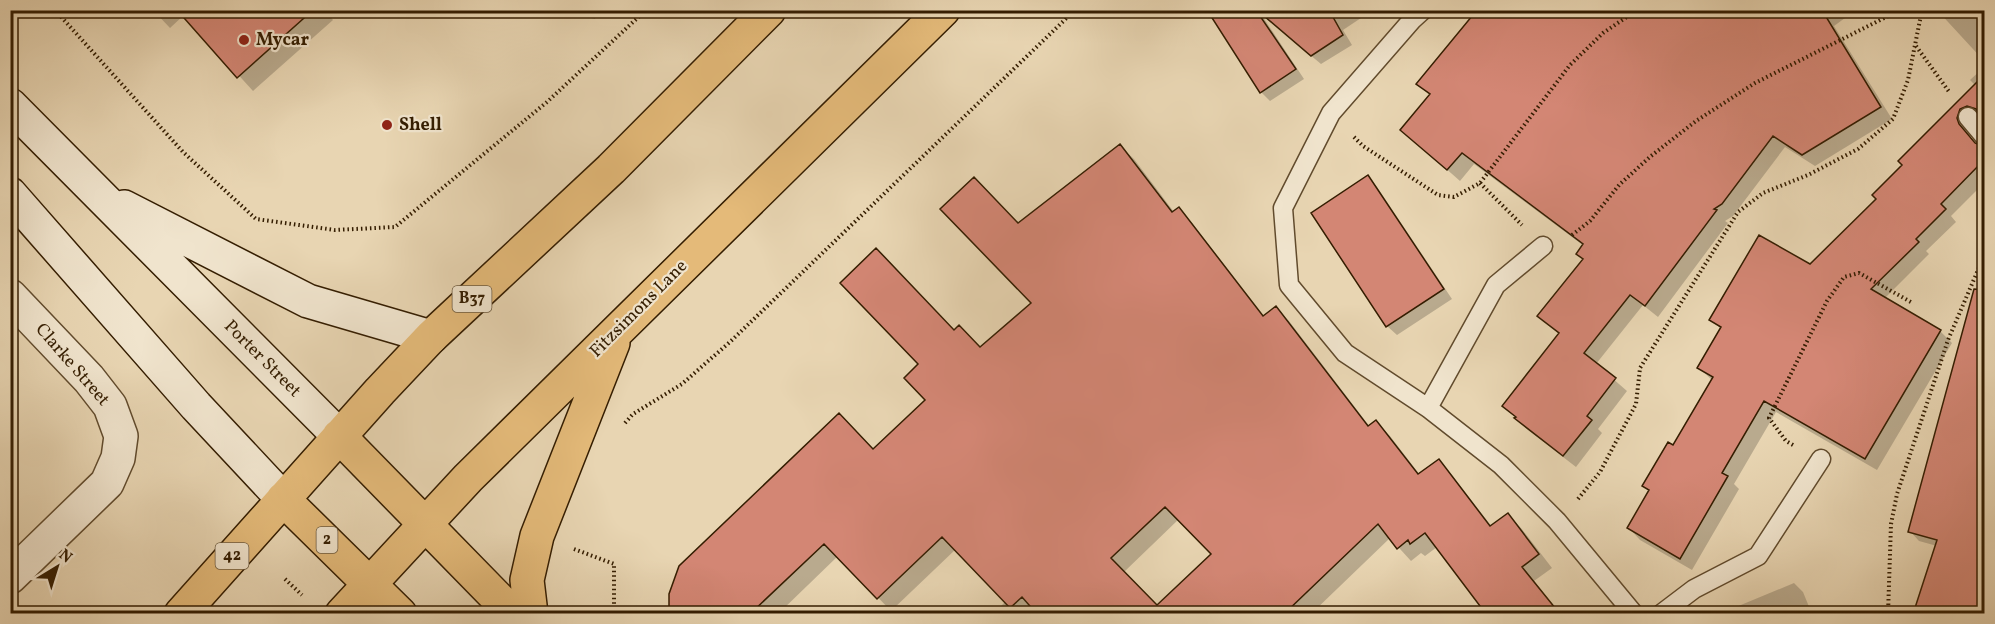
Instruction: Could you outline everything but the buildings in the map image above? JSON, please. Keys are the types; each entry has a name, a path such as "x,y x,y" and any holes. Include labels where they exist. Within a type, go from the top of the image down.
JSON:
{"main road":[{"name":"B37","path":"339,436 432,337 611,169 769,10"},
{"name":"Fitzsimons Lane","path":"342,614 468,478 943,10"},
{"name":"Porter Street","path":"10,105 513,614"},
{"name":"2","path":"10,194 196,406 283,499 400,614"},
{"path":"99,194 308,301 363,315 432,337"},
{"name":"Clarke Street","path":"10,296 111,406 121,436 118,458 107,483 10,577"},
{"path":"531,614 527,580 548,540 618,330"},
{"name":"42","path":"181,614 339,436"}],"lane":[{"path":"1423,10 1331,113 1283,208 1289,285 1345,353 1428,408 1501,465 1557,521 1634,614"},
{"path":"1968,117 1984,136"},
{"path":"1428,408 1496,285 1543,246"},
{"path":"1661,614 1694,589 1758,556 1821,459"}],"path":[{"path":"55,10 183,152 256,219 335,230 396,227 547,102 646,10"},
{"path":"620,429 633,414 682,384 731,341 1075,10"},
{"path":"1331,113 1363,146 1438,195 1455,197 1480,183 1570,65 1603,33 1637,10"},
{"path":"1480,183 1543,246 1565,242 1590,221 1620,184 1696,121 1755,83 1900,10"},
{"path":"1557,521 1600,472 1636,404 1640,368 1738,212 1763,193 1808,175 1858,149 1893,119 1908,80 1922,10"},
{"path":"1916,45 1968,117"},
{"path":"1888,614 1891,524 1897,494 1948,340 1984,256"},
{"path":"1821,459 1786,441 1769,418 1827,301 1844,277 1859,273 1911,303"},
{"path":"548,540 614,564 614,614"},
{"path":"285,579 302,595"}],"place":[{"name":"Mycar","path":"244,40"},
{"name":"Shell","path":"387,125"}]}
